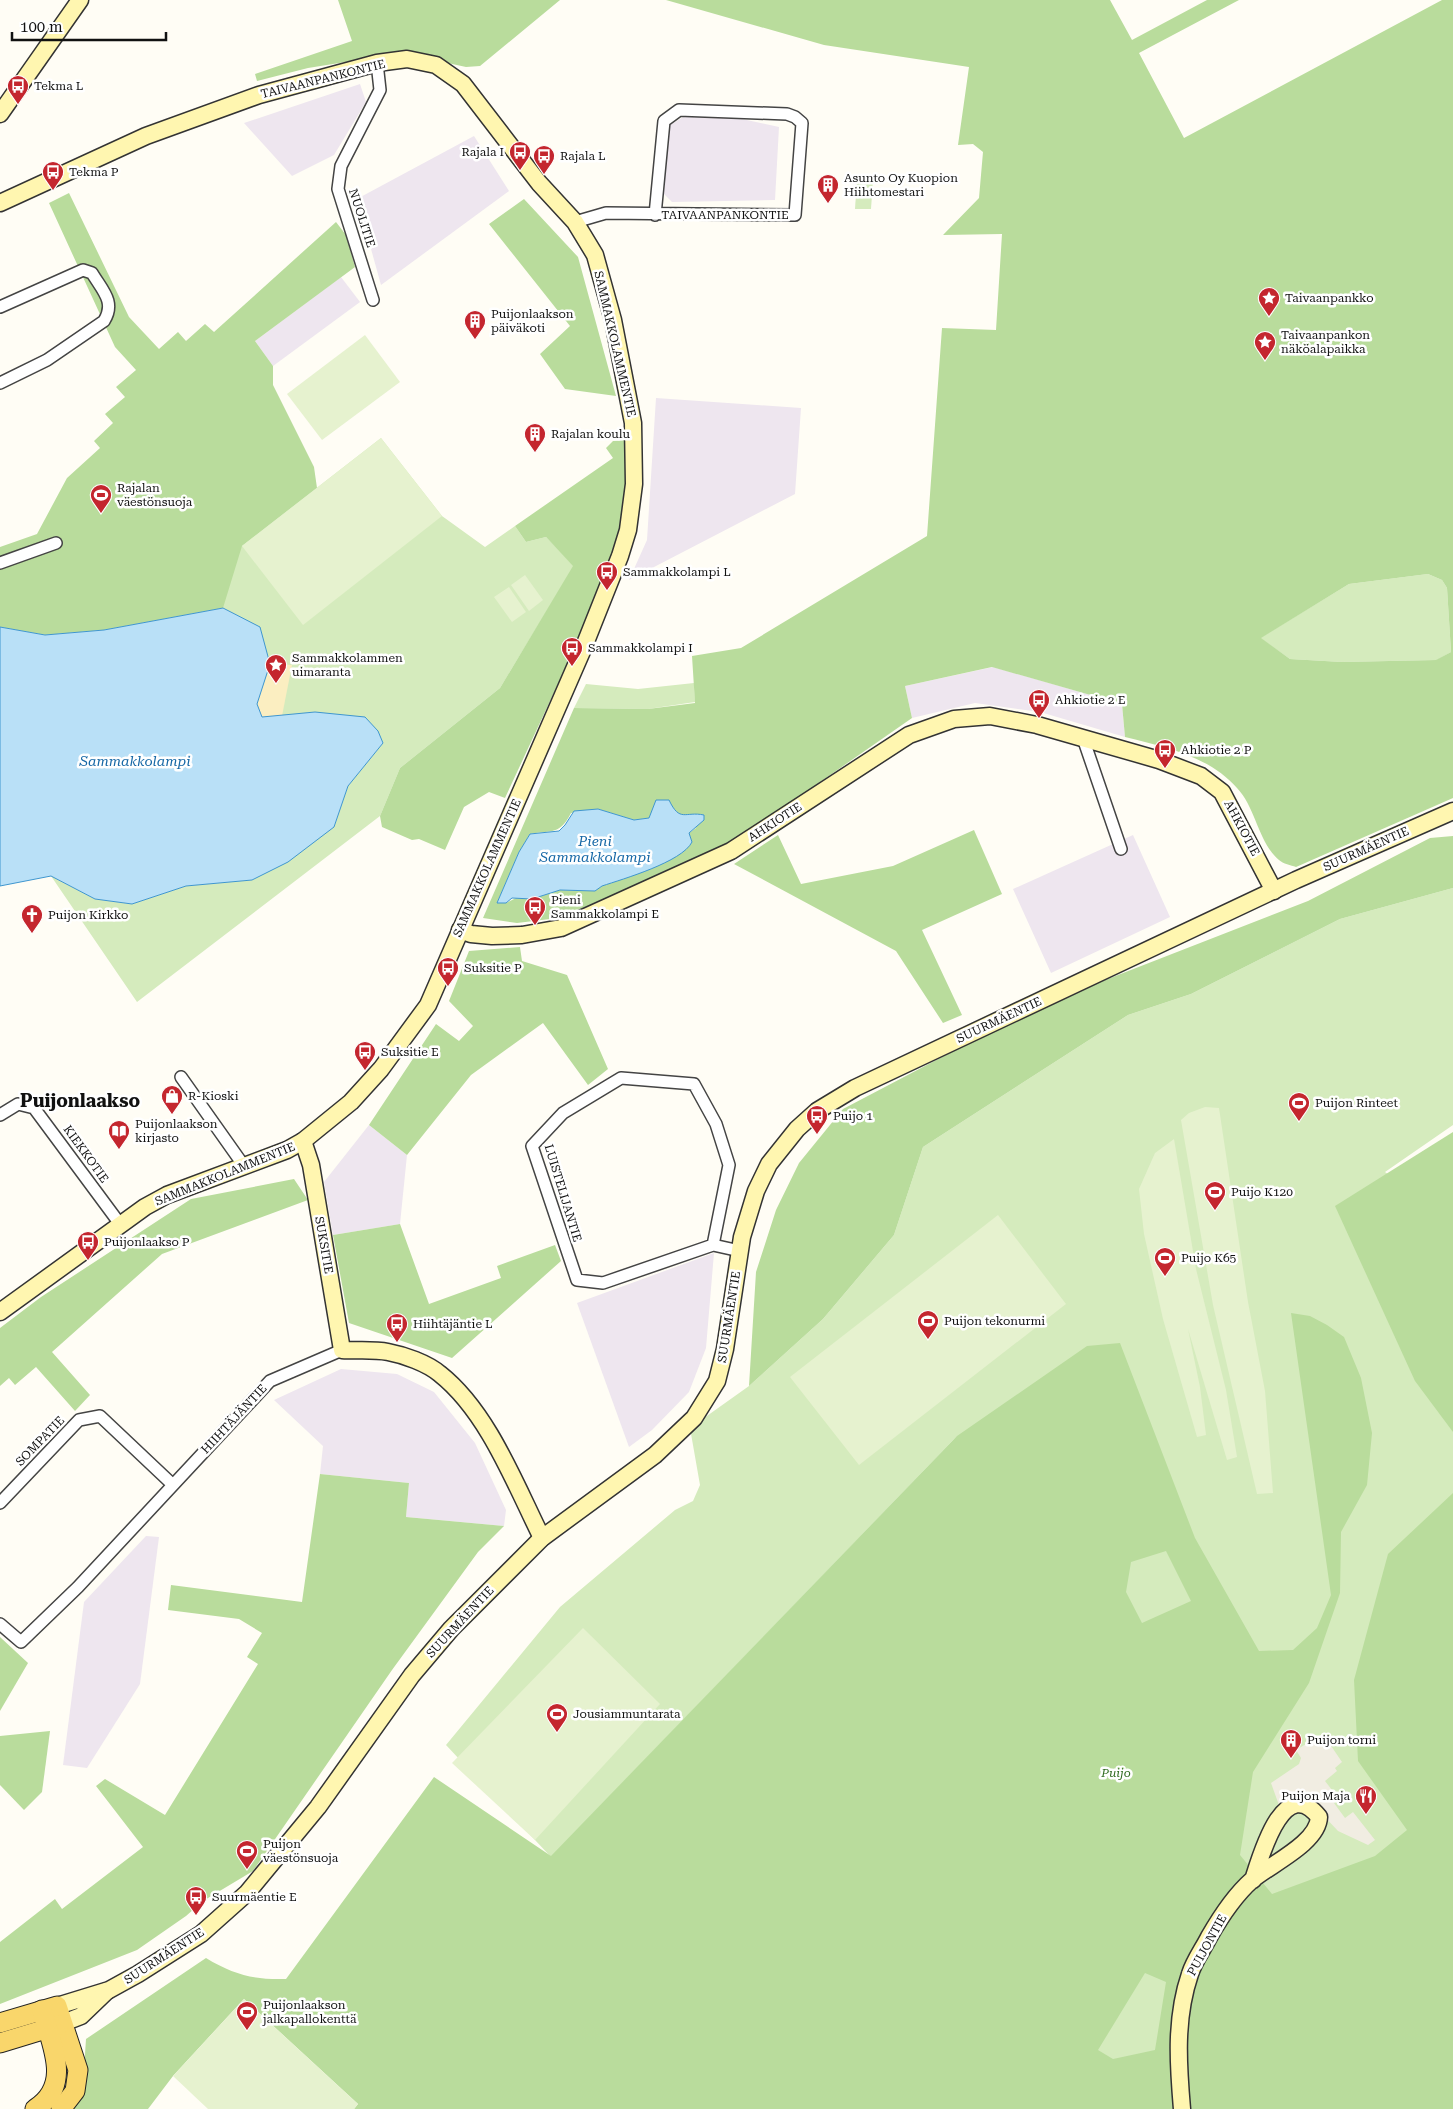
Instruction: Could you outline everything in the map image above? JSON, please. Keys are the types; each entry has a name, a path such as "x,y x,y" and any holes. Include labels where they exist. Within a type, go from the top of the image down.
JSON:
{"main road":[{"name":"SUURMÄENTIE","path":"0,2023 52,2017"},
{"name":"SUURMÄENTIE","path":"0,2043 52,2017"},
{"path":"35,2109 42,2104 54,2086 58,2064 52,2017"},
{"path":"52,2017 78,2070 75,2091 61,2109"}],"street":[{"path":"0,114 80,0"},
{"name":"TAIVAANPANKONTIE","path":"0,203 146,136 259,95 377,63 407,59 436,65 462,84 539,183 575,222 606,213 655,215 795,215 802,124 795,117 787,114 679,110 664,121 655,215"},
{"name":"NUOLITIE","path":"373,300 338,189 341,166 380,90 377,63"},
{"name":"SAMMAKKOLAMMENTIE","path":"1,1309 145,1207 167,1195 287,1150 303,1141 351,1102 381,1069 428,1004 602,603 628,530 634,484 632,411 612,320 595,256 575,222"},
{"path":"0,307 83,270 92,273 109,302 110,311 104,321 47,360 0,384"},
{"path":"0,563 56,543"},
{"name":"AHKIOTIE","path":"460,930 471,934 492,936 522,935 561,928 731,851 909,735 954,719 990,716 1037,725 1084,741 1159,760 1201,776 1222,792 1274,891"},
{"path":"1084,741 1121,849"},
{"name":"SUURMÄENTIE","path":"52,2017 81,2016 109,1990 201,1934 247,1893 318,1807 412,1675 451,1629 542,1538 655,1455 694,1418 717,1381 725,1349 740,1251 756,1191 769,1164 797,1129 818,1111 854,1088 1274,891 1453,811"},
{"path":"181,1077 244,1166"},
{"name":"LUISTELIJANTIE","path":"621,1078 694,1084 716,1124 729,1165 713,1245 604,1283 577,1280 532,1146 563,1113 621,1078"},
{"name":"KIEKKOTIE","path":"0,1115 18,1104 34,1108 120,1224"},
{"name":"SUKSITIE","path":"303,1141 311,1165 342,1350"},
{"path":"713,1245 740,1251"},
{"name":"HIIHTÄJÄNTIE","path":"0,1624 21,1642 78,1587 270,1381 342,1350 387,1352 439,1372 484,1425 542,1538"},
{"name":"SOMPATIE","path":"0,1503 79,1420 89,1417 100,1416 172,1484"},
{"name":"PUIJONTIE","path":"1182,2109 1178,2040 1180,2013 1190,1972 1219,1919 1253,1880 1313,1834 1319,1826 1319,1817 1311,1807 1305,1804 1296,1805 1286,1810 1276,1822 1253,1880"}],"shaded area":[{"path":"360,84 366,102 334,155 292,176 244,123"},
{"path":"696,109 779,127 775,200 672,202 664,194 667,127"},
{"path":"474,136 509,191 381,285 363,220 355,200"},
{"path":"341,277 360,302 273,366 255,341"},
{"path":"656,398 801,408 795,494 629,580 647,540"},
{"path":"993,667 1122,704 1125,737 1040,712 975,703 912,718 905,686"},
{"path":"1133,835 1170,917 1051,973 1013,889"},
{"path":"369,1125 407,1155 400,1224 333,1235 324,1182"},
{"path":"714,1253 706,1348 689,1392 652,1430 629,1447 577,1303"},
{"path":"341,1369 397,1374 434,1392 475,1443 506,1510 504,1526 406,1517 409,1483 320,1474 323,1446 274,1400"},
{"path":"146,1536 159,1537 140,1684 87,1768 63,1765 84,1602"},
{"path":"1323,1734 1342,1762 1335,1768 1337,1771 1325,1781 1339,1799 1334,1803 1345,1818 1353,1812 1375,1840 1368,1845 1338,1831 1303,1794 1280,1808 1271,1783 1299,1764 1301,1758 1296,1750"}],"green space":[{"path":"338,0 560,0 480,66 466,67 402,53 308,68 257,81 255,74 352,41"},
{"path":"666,0 1110,0 1132,40 1207,0 1239,0 1139,53 1184,138 1442,0 1453,0 1453,798 1296,867 1281,861 1272,853 1261,835 1249,805 1237,788 1226,777 1200,760 1186,754 1125,737 1122,704 992,667 905,686 912,718 721,851 583,915 517,923 483,918 574,708 648,709 695,703 692,656 741,648 927,536 942,328 996,330 1002,234 943,235 979,198 983,152 973,144 958,145 969,67 824,45","holes":["1428,574 1442,580 1447,588 1451,652 1436,660 1342,662 1290,659 1261,638 1349,584","598,809 634,820 649,818 653,811 674,810 681,816 698,814 696,828 689,833 689,837 657,865 602,886 594,891 560,890 532,899 516,898 506,903 497,903 519,852 530,834 559,828 571,813"]},
{"path":"857,179 873,180 871,209 855,209"},
{"path":"69,193 129,317 159,349 178,332 186,341 205,324 214,332 336,222 346,235 355,267 255,341 273,366 273,385 314,467 317,488 242,546 223,608 104,630 45,635 0,627 0,547 37,534 67,478 100,448 94,441 113,423 105,414 125,397 116,387 136,370 115,347 49,203"},
{"path":"524,199 578,257 616,396 565,389 540,354 570,326 489,224"},
{"path":"365,335 400,382 322,440 287,394"},
{"path":"381,438 442,516 485,547 515,526 526,542 546,537 574,566 500,688 400,768 380,816 137,1002 51,876 95,899 132,904 186,886 252,880 334,827 348,786 383,743 315,712 262,718 223,608 45,635 0,550 242,546"},
{"path":"381,438 442,516 303,625 242,546"},
{"path":"625,440 629,450 625,508 610,572 505,798 489,792 464,807 445,850 419,839 412,840 382,827 380,816 400,768 500,688 573,566 546,537 526,542 515,526 613,458 606,448 613,441"},
{"path":"1428,574 1442,580 1447,588 1451,652 1437,660 1342,662 1290,659 1260,638 1349,584"},
{"path":"525,575 543,600 529,611 511,585"},
{"path":"509,587 526,612 512,622 494,597"},
{"path":"694,683 695,702 648,709 574,708 586,684 638,689"},
{"path":"974,830 1002,894 922,930 962,1015 943,1023 896,951 734,864 778,835 801,884 893,866"},
{"path":"1453,836 1453,888 1340,919 1191,994 1128,1015 923,1147 894,1235 823,1319 749,1386 756,1272 776,1210 799,1163 843,1109 1003,1025 1059,998 1308,901 1430,838"},
{"name":"Puijo","path":"1453,888 1453,1125 1385,1172 1453,1222 1453,2109 396,2109 957,1436 551,1857 446,1745 560,1607 675,1510 693,1501 700,1485 690,1428 749,1386 823,1319 894,1235 923,1147 1128,1015 1191,994 1340,919"},
{"path":"520,947 522,961 567,975 608,1069 588,1085 543,1023 471,1075 407,1155 369,1125 436,1024 459,1041 473,1026 449,1001 469,951"},
{"name":"Puijo K120","path":"1205,1107 1219,1108 1248,1302 1265,1391 1273,1493 1257,1494 1213,1305 1181,1120 1189,1113"},
{"path":"1453,1132 1453,1432 1415,1381 1335,1206"},
{"path":"1174,1139 1196,1269 1226,1390 1237,1457 1227,1460 1188,1329 1200,1387 1206,1435 1197,1437 1163,1319 1144,1234 1139,1189 1155,1153"},
{"path":"294,1179 308,1200 162,1254 52,1352 90,1395 75,1411 36,1367 15,1385 9,1378 0,1386 0,1328 41,1297 191,1199"},
{"name":"Puijon tekonurmi","path":"998,1215 1066,1304 859,1465 790,1377"},
{"path":"400,1224 429,1304 501,1278 497,1266 555,1245 561,1261 452,1358 349,1323 333,1235"},
{"name":"Puijo","path":"1291,1313 1310,1316 1344,1337 1361,1378 1372,1433 1367,1485 1341,1532 1340,1593 1309,1683 1253,1772 1240,1855 1272,1894 1375,1856 1407,1830 1358,1761 1354,1680 1388,1554 1453,1493 1453,2109 354,2109 358,2104 244,1999 173,2076 148,2109 72,2109 82,2099 86,2039 206,1958 226,1969 245,1975 264,1979 286,1979 434,1777 551,1856 957,1436 1087,1346 1120,1343 1195,1538 1259,1651 1293,1650 1317,1628 1331,1595","holes":["1166,1551 1191,1601 1142,1623 1126,1592 1131,1562","1145,1973 1166,1982 1155,2050 1113,2059 1098,2050"]},
{"path":"320,1474 409,1483 406,1517 504,1526 478,1552 392,1670 253,1871 203,1901 186,1916 137,1950 0,2004 0,1942 55,1899 62,1909 143,1847 96,1786 105,1779 165,1815 258,1664 247,1657 262,1633 239,1619 168,1610 171,1585 302,1602"},
{"name":"Jousiammuntarata","path":"583,1628 660,1704 535,1840 452,1763"},
{"path":"0,1637 28,1663 0,1711"},
{"path":"50,1731 42,1792 24,1810 0,1785 0,1736"},
{"name":"Puijonlaakson jalkapallokenttä","path":"244,1999 358,2104 354,2109 208,2109 173,2076"}],"sand":[{"name":"Sammakkolammen uimaranta","path":"270,664 292,665 282,716 262,718 257,704"}],"water":[{"name":"Sammakkolampi","path":"223,608 260,627 270,664 257,704 262,717 315,712 365,717 378,731 383,743 348,786 334,827 288,862 252,880 186,886 132,904 95,899 51,876 0,886 0,627 45,635 104,630"},
{"name":"Pieni Sammakkolampi","path":"656,800 669,800 680,814 704,815 704,820 689,833 692,842 677,856 651,869 602,886 595,891 560,890 532,899 512,898 506,903 497,903 519,852 530,834 559,831 574,811 598,809 634,820 649,818"}],"place":[{"name":"Tekma L","path":"18,105"},
{"name":"Rajala I","path":"520,171"},
{"name":"Rajala L","path":"544,175"},
{"name":"Tekma P","path":"53,191"},
{"name":"Asunto Oy Kuopion Hiihtomestari","path":"828,204"},
{"name":"Taivaanpankko","path":"1269,317"},
{"name":"Puijonlaakson päiväkoti","path":"475,340"},
{"name":"Taivaanpankon näköalapaikka","path":"1265,361"},
{"name":"Rajalan koulu","path":"535,453"},
{"name":"Rajalan väestönsuoja","path":"101,514"},
{"name":"Sammakkolampi L","path":"607,591"},
{"name":"Sammakkolampi I","path":"572,667"},
{"name":"Sammakkolammen uimaranta","path":"276,684"},
{"name":"Ahkiotie 2 E","path":"1039,719"},
{"name":"Ahkiotie 2 P","path":"1165,769"},
{"name":"Pieni Sammakkolampi E","path":"535,926"},
{"name":"Puijon Kirkko","path":"32,934"},
{"name":"Suksitie P","path":"448,987"},
{"name":"Suksitie E","path":"365,1071"},
{"name":"R-Kioski","path":"172,1115"},
{"name":"Puijon Rinteet","path":"1299,1122"},
{"name":"Puijo 1","path":"817,1135"},
{"name":"Puijonlaakson kirjasto","path":"119,1150"},
{"name":"Puijo K120","path":"1215,1211"},
{"name":"Puijonlaakso P","path":"88,1261"},
{"name":"Puijo K65","path":"1165,1277"},
{"name":"Puijon tekonurmi","path":"928,1340"},
{"name":"Hiihtäjäntie L","path":"397,1343"},
{"name":"Jousiammuntarata","path":"557,1733"},
{"name":"Puijon torni","path":"1291,1759"},
{"name":"Puijon Maja","path":"1366,1815"},
{"name":"Puijon väestönsuoja","path":"247,1870"},
{"name":"Suurmäentie E","path":"196,1916"},
{"name":"Puijonlaakson jalkapallokenttä","path":"247,2031"}],"district":[{"name":"Puijonlaakso","path":"80,1101"}]}
